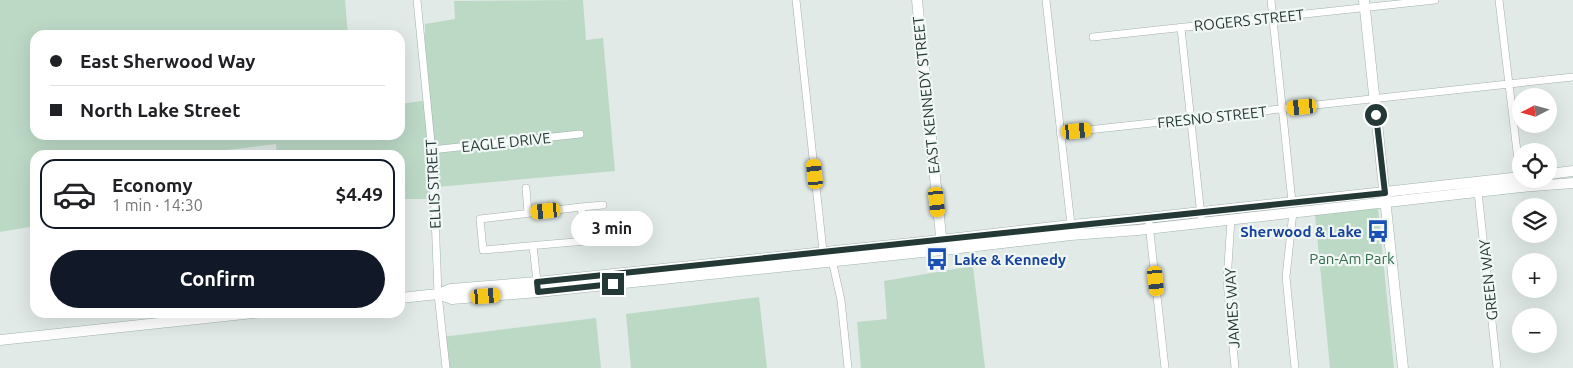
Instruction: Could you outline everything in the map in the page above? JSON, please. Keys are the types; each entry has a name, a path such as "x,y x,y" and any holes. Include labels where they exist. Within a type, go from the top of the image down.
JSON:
{"street":[{"name":"ELLIS STREET","path":"417,0 431,150 438,294 446,368"},
{"path":"796,0 823,252 832,260 841,300 848,368"},
{"name":"EAST KENNEDY STREET","path":"916,0 942,245"},
{"path":"1046,0 1070,224"},
{"path":"1271,0 1293,207 1286,277 1295,368"},
{"name":"ROGERS STREET","path":"1093,37 1273,18 1364,4 1434,0"},
{"path":"1499,0 1517,143"},
{"path":"1364,4 1403,368"},
{"path":"1181,28 1201,216"},
{"name":"FRESNO STREET","path":"1060,133 1573,77"},
{"name":"EAGLE DRIVE","path":"431,150 580,134"},
{"path":"1557,173 1573,171"},
{"path":"1385,198 1512,178"},
{"path":"405,297 438,294 452,299 725,262 823,252 1072,235 1201,216 1385,198 1573,183"},
{"path":"526,188 528,213"},
{"name":"GREEN WAY","path":"1478,192 1498,368"},
{"path":"581,207 586,241 483,250 480,219 603,204"},
{"path":"1201,216 1231,219 1293,207"},
{"name":"JAMES WAY","path":"1231,219 1227,281 1235,368"},
{"path":"538,286 737,270 832,260 942,245 1070,224 1149,223"},
{"path":"1149,223 1165,368"},
{"path":"533,246 538,286"},
{"path":"725,262 737,270"},
{"path":"0,340 206,318"}],"green space":[{"path":"0,0 345,0 348,30 30,30 30,140 405,140 405,103 428,100 425,24 455,19 454,1 583,0 586,40 603,38 615,171 437,187 437,199 405,199 405,150 277,150 276,144 227,150 30,150 30,227 0,232"},
{"name":"Pan-Am Park","path":"1378,208 1394,368 1330,368 1315,215"},
{"path":"973,266 985,368 861,368 857,322 887,319 884,281"},
{"path":"759,297 767,368 631,368 626,314"},
{"path":"596,318 601,368 446,368 442,337"}],"place":[{"name":"Sherwood & Lake","path":"1378,231"},
{"name":"Lake & Kennedy","path":"937,259"}],"route":[{"path":"613,284 538,292 537,282 941,240 1070,224 1137,219 1385,193 1376,115"}]}
